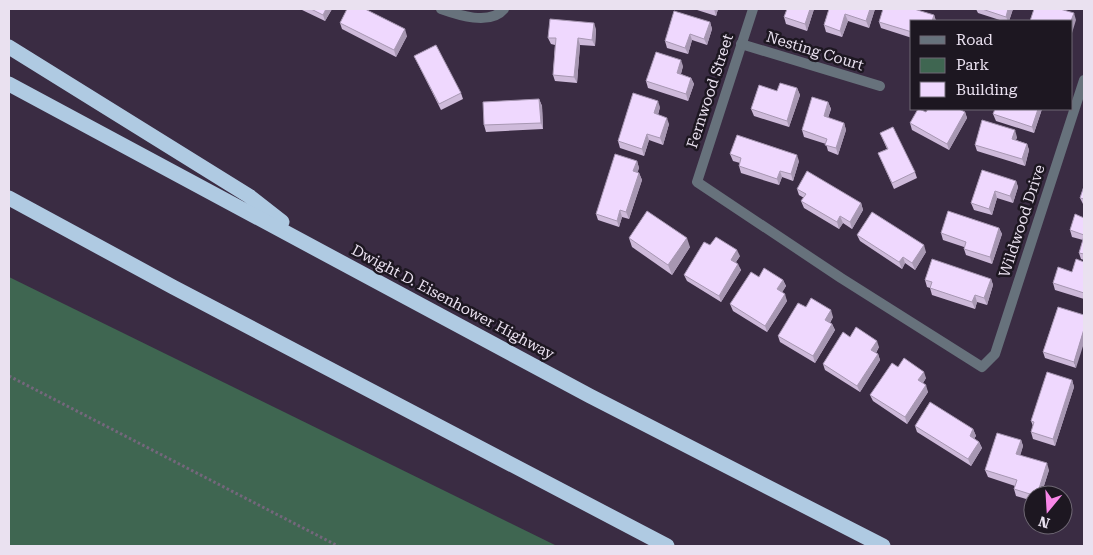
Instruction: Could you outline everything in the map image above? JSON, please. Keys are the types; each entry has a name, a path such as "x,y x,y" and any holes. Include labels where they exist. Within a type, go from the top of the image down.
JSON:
{"highway":[{"path":"9,47 249,196 310,245"},
{"name":"Dwight D. Eisenhower Highway","path":"9,84 590,396 883,546"},
{"path":"9,198 173,287 666,546"}],"street":[{"path":"441,9 462,17 487,17 504,9"},
{"name":"Fernwood Street","path":"753,9 697,182 840,278 982,367"},
{"name":"Nesting Court","path":"741,44 880,86"},
{"name":"Wildwood Drive","path":"982,367 995,354 1084,80"}],"path":[{"path":"9,376 338,546"}],"green space":[{"path":"9,277 557,546 9,546"}],"building":[{"path":"311,9 326,9 323,15"},
{"path":"347,9 365,9 405,29 394,50 340,23"},
{"path":"787,9 810,9 805,24 784,17"},
{"path":"829,9 870,9 866,21 845,14 840,31 824,25"},
{"path":"883,9 914,9 934,15 932,20 910,20 910,31 879,22"},
{"path":"982,9 1008,9 1006,17"},
{"path":"1034,9 1060,9 1074,13 1071,20 1030,20"},
{"path":"674,11 710,22 704,39 690,34 685,48 665,41"},
{"path":"550,19 594,23 592,40 578,38 574,77 553,75 556,38 548,38"},
{"path":"436,45 461,93 439,104 414,56"},
{"path":"656,52 681,60 677,73 691,78 686,94 646,81"},
{"path":"780,83 797,88 787,121 751,109 759,85 777,91"},
{"path":"633,93 658,101 654,113 667,118 660,138 647,134 642,149 618,141"},
{"path":"812,97 828,102 824,116 844,123 836,148 825,145 827,139 802,130"},
{"path":"539,99 541,123 484,125 483,102"},
{"path":"917,110 926,112 927,110 961,110 965,112 947,144 910,123"},
{"path":"995,110 1038,110 1032,127 993,114"},
{"path":"982,120 1015,130 1012,139 1027,144 1022,159 975,145"},
{"path":"893,127 915,172 892,183 878,153 888,149 880,133"},
{"path":"737,135 797,155 791,174 780,171 777,179 739,166 741,158 730,154"},
{"path":"615,154 637,161 633,171 639,173 626,212 620,210 617,221 596,214"},
{"path":"982,170 1016,181 1010,196 995,191 989,209 971,203"},
{"path":"807,171 861,203 850,222 840,216 837,222 801,201 806,194 797,189"},
{"path":"1084,186 1084,199 1080,198"},
{"path":"647,211 687,238 668,265 629,238"},
{"path":"948,211 999,228 990,257 964,249 966,242 941,233"},
{"path":"872,212 924,245 912,263 903,257 899,262 857,235"},
{"path":"1075,214 1084,218 1084,235 1070,230"},
{"path":"1084,236 1084,254 1079,253"},
{"path":"716,237 737,250 731,260 738,264 719,296 684,275 704,242 710,245"},
{"path":"932,259 991,279 984,298 975,295 972,302 930,288 932,282 925,280"},
{"path":"1076,259 1084,262 1084,293 1053,283 1058,267 1072,272"},
{"path":"764,268 783,280 777,289 785,294 765,326 730,304 751,272 759,277"},
{"path":"811,298 831,310 825,320 832,324 813,356 778,336 798,303 806,307"},
{"path":"1058,307 1084,315 1084,329 1074,362 1043,352"},
{"path":"856,327 877,341 871,350 878,354 857,386 823,364 843,332 850,337"},
{"path":"904,358 924,372 918,380 926,385 905,417 870,395 892,363 898,367"},
{"path":"1047,372 1072,380 1053,439 1031,432 1034,422 1031,421"},
{"path":"930,402 973,429 970,436 979,442 968,459 915,426"},
{"path":"997,433 1021,440 1016,454 1047,463 1040,485 1023,485 1023,492 1014,489 1017,480 985,470"}]}
